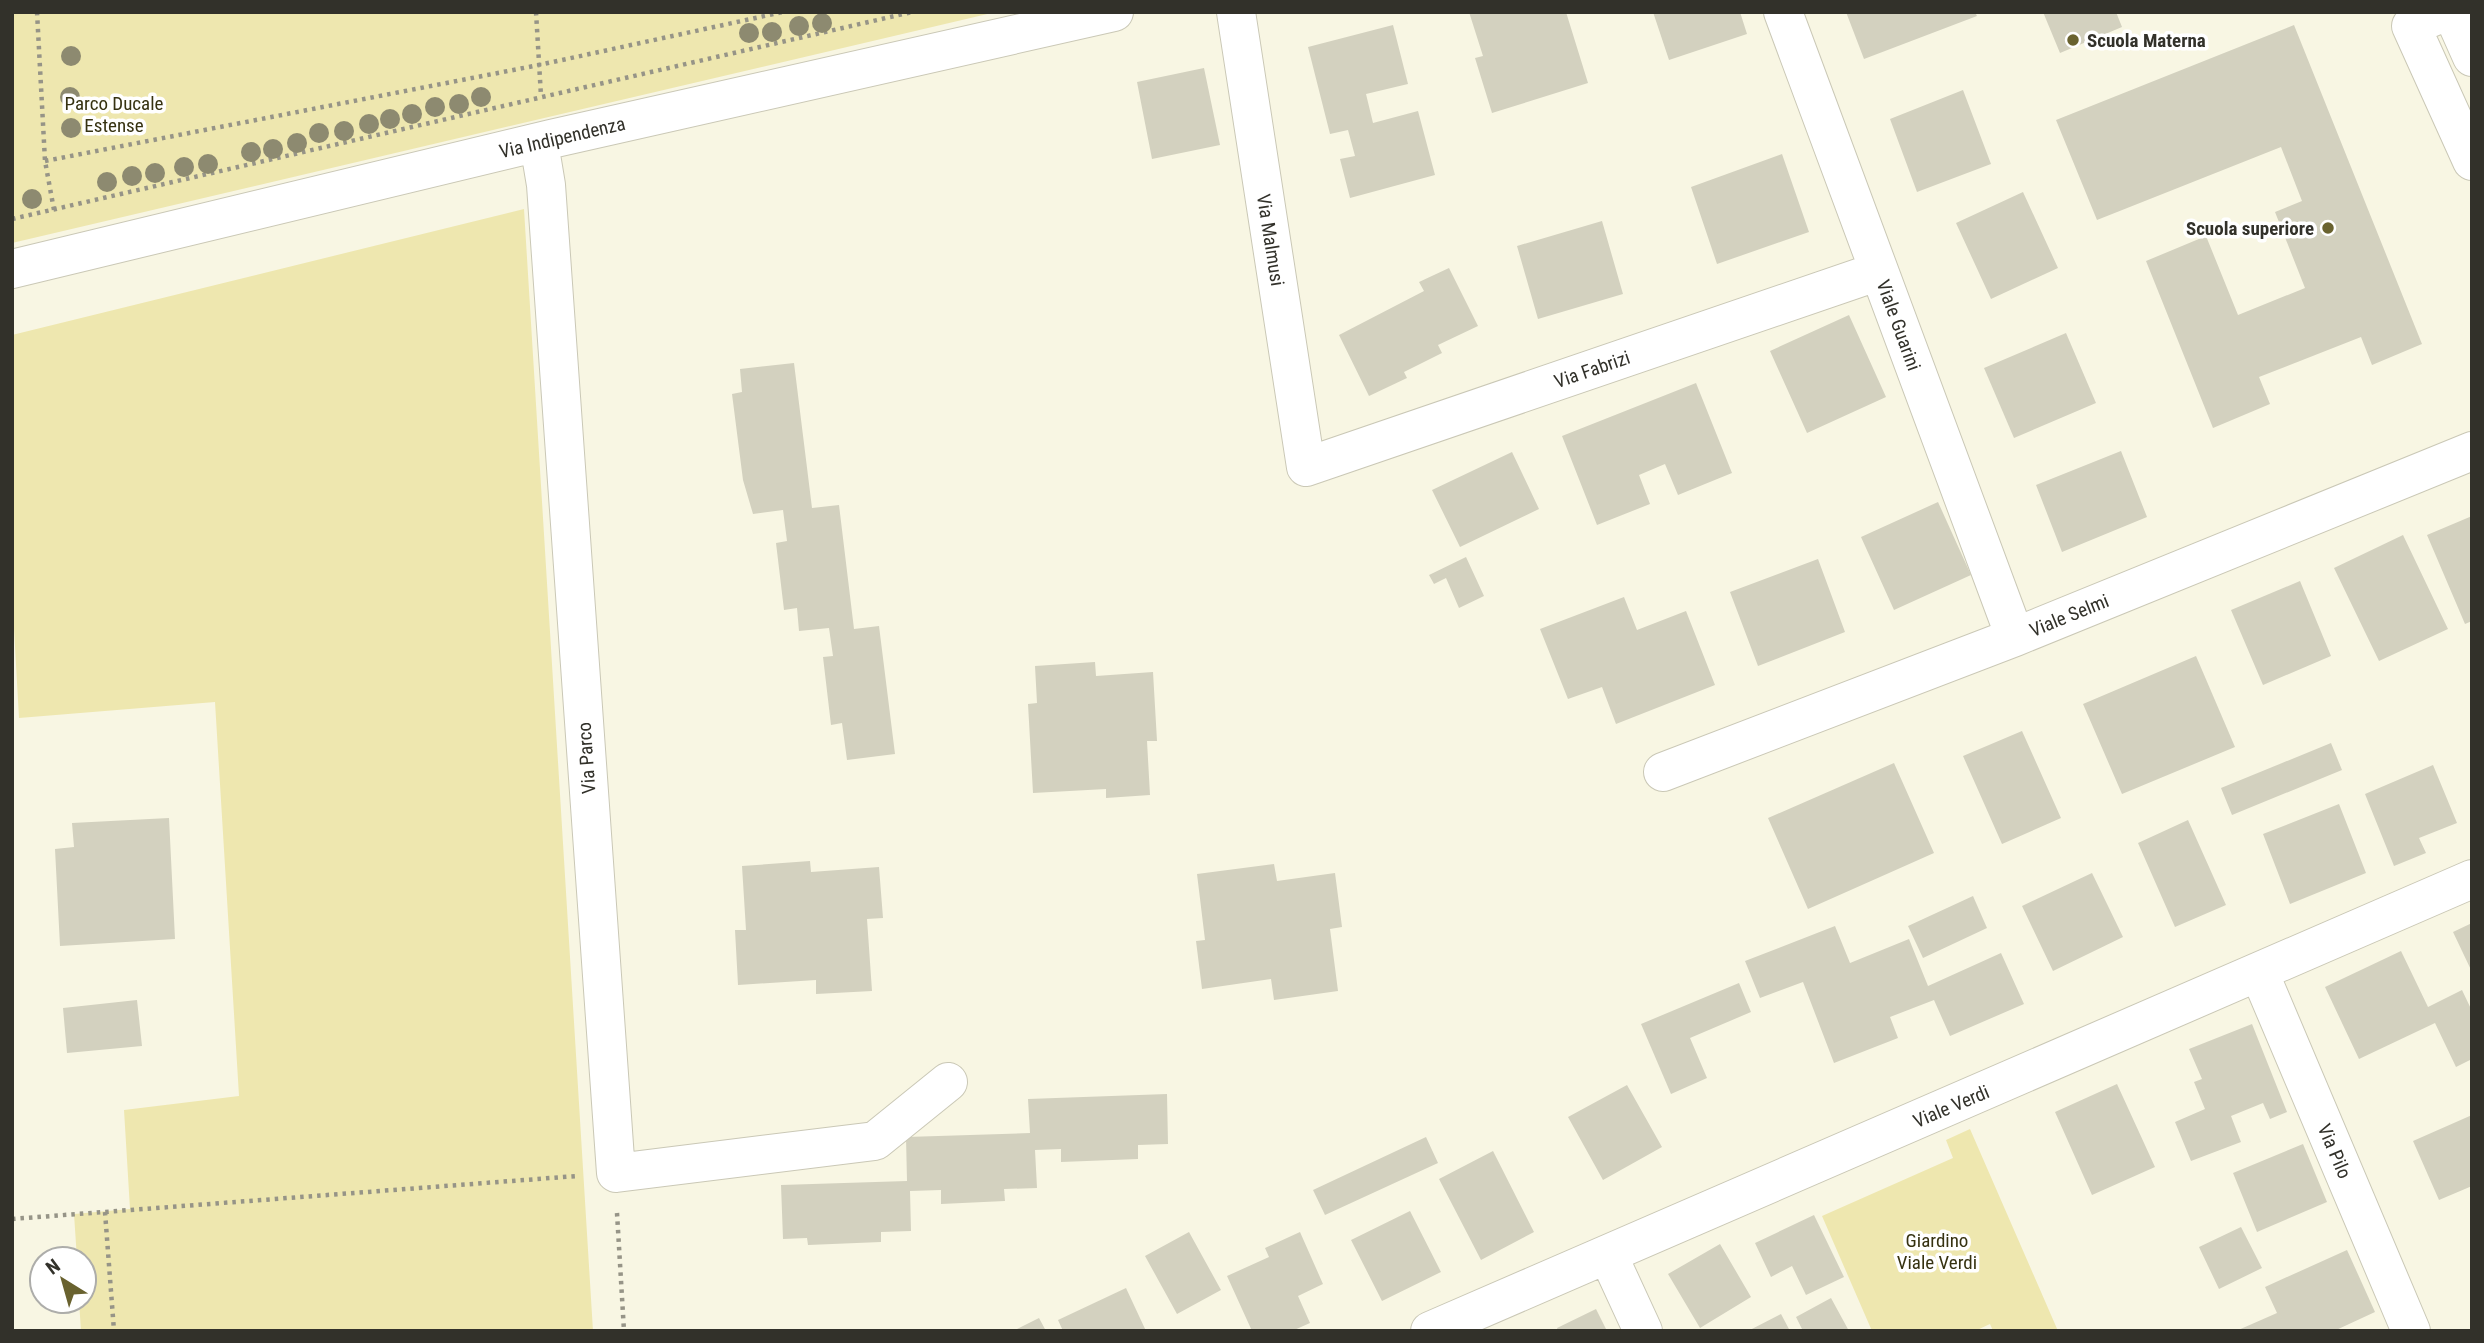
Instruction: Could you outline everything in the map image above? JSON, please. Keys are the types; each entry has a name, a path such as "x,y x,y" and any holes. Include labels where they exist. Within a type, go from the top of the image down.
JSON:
{"street":[{"name":"Via Indipendenza","path":"12,269 539,143 1114,12"},
{"name":"Via Malmusi","path":"1236,12 1306,467"},
{"name":"Viale Guarini","path":"1783,12 2015,637"},
{"path":"2445,12 2411,26 2472,162"},
{"path":"2452,12 2472,57"},
{"name":"Via Parco","path":"539,143 546,184 615,1173"},
{"name":"Via Fabrizi","path":"1306,467 1879,271"},
{"name":"Viale Selmi","path":"1663,772 2015,637 2472,451"},
{"name":"Viale Verdi","path":"1430,1331 2472,879"},
{"name":"Via Pilo","path":"2259,972 2411,1331"},
{"path":"615,1173 874,1141 948,1082"},
{"path":"1608,1255 1643,1331"}],"path":[{"path":"37,12 45,161 54,209"},
{"path":"536,12 541,96"},
{"path":"45,161 539,65 783,12"},
{"path":"12,219 912,12"},
{"path":"12,1219 615,1173 624,1331"},
{"path":"105,1212 114,1331"}],"green space":[{"name":"Parco Ducale Estense","path":"12,12 996,12 12,243"},
{"path":"524,209 593,1331 81,1331 80,1315 98,1315 98,1245 76,1245 74,1214 130,1209 124,1110 239,1096 215,702 19,718 12,593 12,335"},
{"name":"Giardino Viale Verdi","path":"1970,1129 2058,1331 1993,1331 1990,1324 1975,1331 1872,1331 1822,1216 1953,1158 1946,1140"}],"building":[{"path":"1469,12 1566,12 1588,83 1492,113 1475,58 1483,56"},
{"path":"1653,12 1740,12 1747,34 1669,60"},
{"path":"1846,12 1975,12 1977,16 1864,59"},
{"name":"Scuola Materna","path":"2043,12 2116,12 2122,27 2060,53"},
{"path":"1393,25 1408,84 1366,94 1373,123 1418,111 1435,175 1350,198 1340,159 1355,156 1348,130 1330,134 1308,47"},
{"name":"Scuola superiore","path":"2294,25 2422,344 2372,365 2361,337 2259,377 2270,404 2213,428 2146,261 2206,236 2238,315 2305,288 2275,212 2302,201 2281,147 2097,220 2056,120"},
{"path":"1204,68 1220,145 1152,159 1137,82"},
{"path":"1963,90 1991,164 1917,192 1890,119"},
{"path":"1782,154 1809,232 1717,264 1691,187"},
{"path":"2023,192 2058,268 1991,299 1956,223"},
{"path":"1602,221 1623,294 1538,319 1517,246"},
{"path":"1449,268 1478,326 1438,345 1442,353 1404,372 1407,378 1369,396 1339,335 1424,291 1419,282"},
{"path":"1849,315 1886,397 1807,433 1770,351"},
{"path":"2066,333 2096,403 2014,438 1984,368"},
{"path":"794,363 812,508 839,505 854,629 879,626 895,754 847,760 842,723 831,725 823,657 833,656 829,628 799,631 797,608 784,610 776,543 787,541 783,510 753,514 743,480 732,394 742,392 740,369"},
{"path":"1696,383 1732,473 1678,495 1665,464 1639,475 1650,504 1597,525 1562,436"},
{"path":"2121,451 2147,517 2062,552 2036,485"},
{"path":"1512,452 1539,509 1460,547 1432,490"},
{"path":"1938,502 1971,575 1894,610 1861,537"},
{"path":"2472,516 2472,621 2465,624 2427,535"},
{"path":"2403,535 2448,629 2379,661 2334,568"},
{"path":"1466,557 1484,596 1459,608 1446,578 1434,584 1429,575"},
{"path":"1818,559 1845,632 1758,666 1730,592"},
{"path":"2300,581 2331,656 2263,685 2231,610"},
{"path":"1624,597 1637,630 1686,611 1715,685 1616,724 1602,687 1568,699 1540,629"},
{"path":"2196,656 2235,747 2122,794 2083,704"},
{"path":"1095,662 1096,676 1153,672 1157,741 1147,741 1150,795 1106,798 1106,789 1033,793 1028,704 1037,703 1035,666"},
{"path":"2022,731 2061,818 2002,844 1963,756"},
{"path":"2331,743 2342,770 2232,815 2221,788"},
{"path":"1894,763 1934,853 1808,909 1768,818"},
{"path":"2433,765 2457,823 2419,838 2426,853 2394,866 2365,794"},
{"path":"2339,804 2366,873 2290,904 2263,834"},
{"path":"169,818 175,939 60,946 55,849 74,847 72,823"},
{"path":"2188,820 2226,905 2175,927 2138,843"},
{"path":"810,861 811,872 879,867 883,918 867,919 872,991 816,994 816,980 738,985 735,930 746,930 742,866"},
{"path":"1274,864 1277,881 1335,873 1342,927 1330,929 1338,991 1274,1000 1271,979 1202,989 1196,941 1205,940 1197,874"},
{"path":"2092,873 2123,937 2053,971 2022,906"},
{"path":"1973,896 1987,928 1923,958 1908,926"},
{"path":"2472,923 2472,972 2453,932"},
{"path":"1835,926 1850,963 1909,939 1928,986 2001,953 2024,1004 1950,1036 1934,1000 1890,1017 1898,1038 1834,1063 1803,982 1760,998 1745,961"},
{"path":"2401,951 2428,1007 2462,990 2472,1011 2472,1059 2456,1067 2435,1023 2359,1059 2325,987"},
{"path":"1739,983 1751,1012 1690,1038 1707,1078 1671,1094 1641,1024"},
{"path":"137,1000 142,1046 67,1053 63,1008"},
{"path":"2252,1024 2287,1112 2270,1119 2263,1103 2231,1116 2241,1142 2191,1161 2175,1122 2205,1109 2194,1082 2202,1079 2189,1049"},
{"path":"2117,1084 2155,1167 2092,1195 2055,1112"},
{"path":"1627,1085 1662,1147 1603,1180 1568,1117"},
{"path":"1167,1094 1168,1144 1138,1145 1138,1159 1061,1162 1061,1149 1035,1150 1037,1188 1004,1189 1005,1201 941,1204 941,1190 910,1191 911,1231 881,1232 881,1242 808,1245 807,1238 783,1239 781,1185 907,1181 906,1137 1030,1133 1028,1099"},
{"path":"2472,1115 2472,1186 2439,1200 2413,1141"},
{"path":"1426,1137 1438,1163 1325,1215 1313,1190"},
{"path":"2303,1144 2327,1202 2257,1232 2233,1173"},
{"path":"1493,1151 1534,1232 1481,1260 1439,1179"},
{"path":"1410,1211 1441,1272 1382,1301 1351,1240"},
{"path":"1814,1215 1844,1277 1806,1295 1792,1266 1771,1277 1755,1243"},
{"path":"2241,1227 2262,1268 2219,1289 2199,1247"},
{"path":"1189,1232 1221,1290 1177,1314 1145,1256"},
{"path":"1300,1232 1323,1284 1298,1296 1310,1323 1292,1331 1252,1331 1227,1276 1269,1257 1265,1248"},
{"path":"1720,1244 1751,1297 1700,1328 1668,1274"},
{"path":"2347,1250 2375,1312 2334,1331 2236,1331 2277,1313 2265,1287"},
{"path":"1126,1288 1146,1331 1063,1331 1058,1320"},
{"path":"1831,1298 1849,1331 1803,1331 1796,1317"},
{"path":"1596,1309 1607,1331 1558,1331 1557,1328"},
{"path":"1781,1314 1790,1331 1748,1331"},
{"path":"1039,1318 1046,1331 1013,1331"}],"place":[{"name":"Scuola Materna","path":"2073,40"},
{"name":"Scuola superiore","path":"2328,228"}]}
